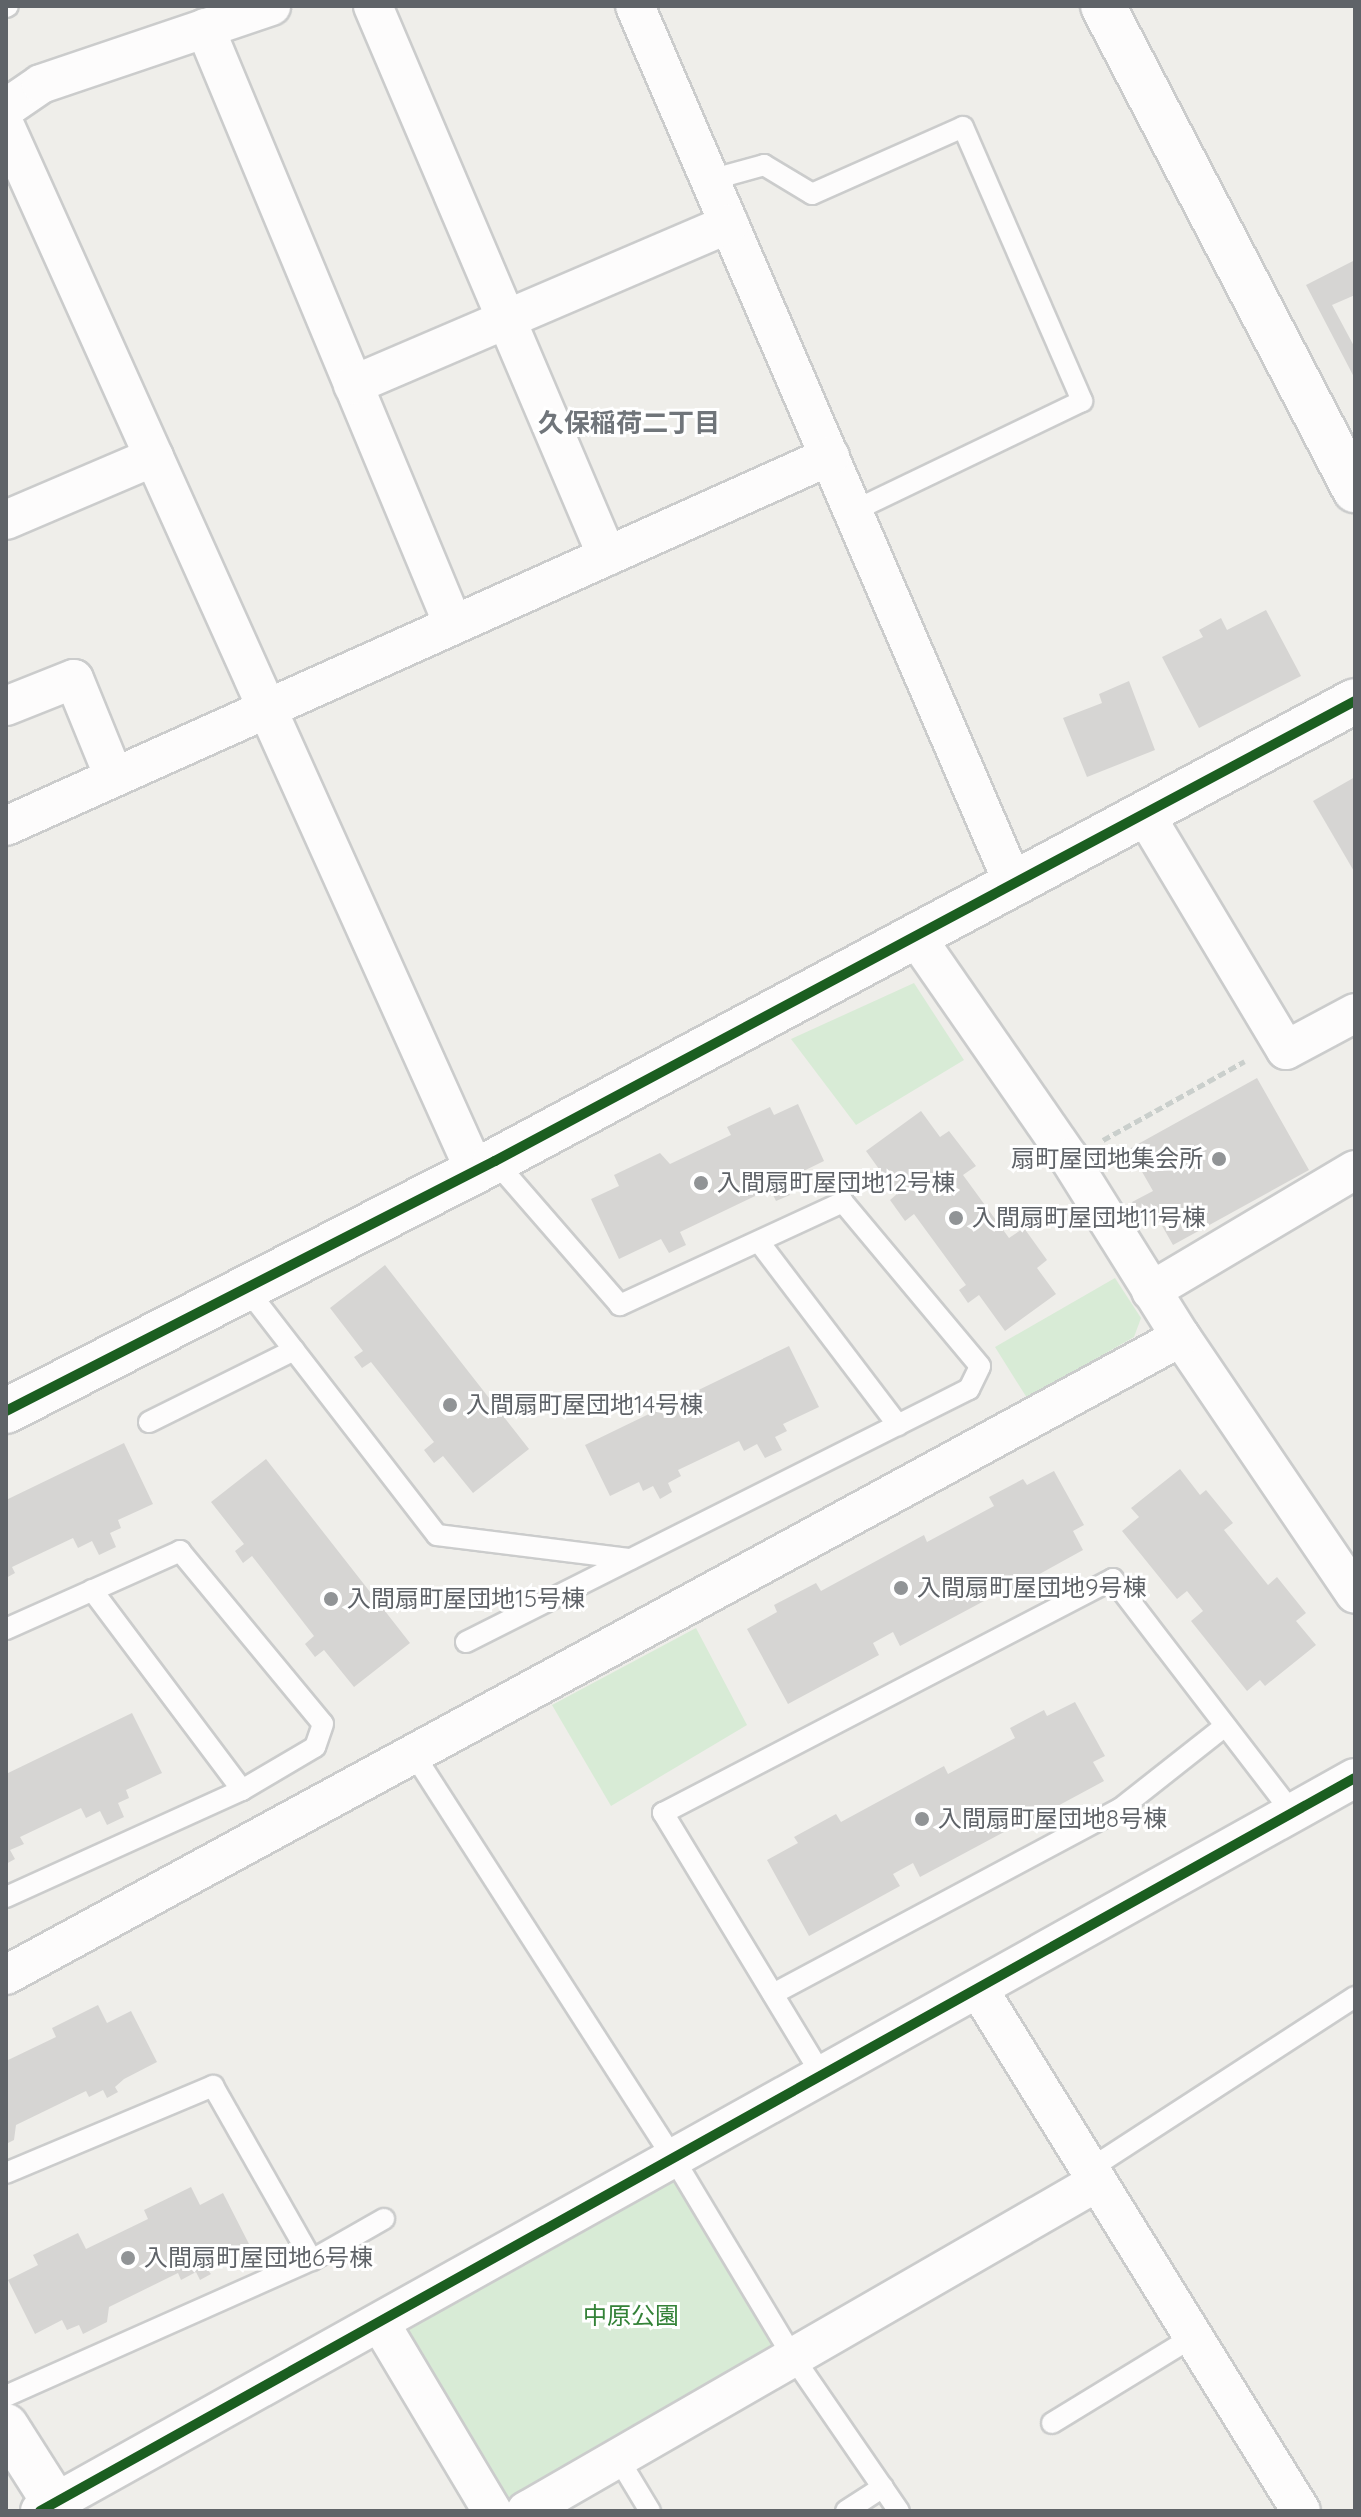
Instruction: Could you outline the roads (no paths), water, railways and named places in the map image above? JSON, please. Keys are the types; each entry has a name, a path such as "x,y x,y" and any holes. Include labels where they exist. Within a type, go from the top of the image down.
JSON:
{"street":[{"path":"271,6 41,84 9,103 154,457 267,707 485,1166"},
{"path":"373,6 607,556"},
{"path":"635,6 1013,883"},
{"path":"1103,6 1355,490"},
{"path":"205,28 453,624"},
{"path":"353,385 729,224"},
{"path":"6,826 830,456"},
{"path":"6,520 154,457"},
{"path":"6,706 74,679 114,777"},
{"path":"6,1411 485,1166 1355,701"},
{"path":"1144,813 1286,1050 1355,1013"},
{"path":"916,937 1069,1158 1181,1337 1355,1594"},
{"path":"1151,1291 1355,1170"},
{"path":"6,1975 415,1756 1181,1337"},
{"path":"6,2426 52,2508 1355,1778"},
{"path":"979,1990 1301,2511"},
{"path":"526,2511 793,2357 1093,2176"},
{"path":"380,2323 492,2511"}],"lane":[{"path":"710,180 764,165 812,194 963,127 1082,401 853,511"},
{"path":"466,1642 969,1389 980,1366 843,1202 620,1305 485,1166"},
{"path":"759,1242 898,1425"},
{"path":"246,1288 437,1535 631,1559"},
{"path":"149,1422 294,1350"},
{"path":"6,1629 180,1551 323,1724 315,1747 242,1790 6,1897"},
{"path":"823,2077 663,1813 1113,1579 1293,1814"},
{"path":"92,1590 242,1790"},
{"path":"773,1994 1120,1809 1225,1726"},
{"path":"415,1756 674,2159 793,2357 899,2511"},
{"path":"1093,2176 1355,1997"},
{"path":"6,2173 213,2086 312,2260"},
{"path":"6,2396 312,2260 384,2219"},
{"path":"1052,2423 1193,2337"},
{"path":"618,2458 650,2511"},
{"path":"846,2511 883,2487"}],"place":[{"name":"扇町屋団地集会所","path":"1219,1159"},
{"name":"入間扇町屋団地12号棟","path":"701,1183"},
{"name":"入間扇町屋団地11号棟","path":"956,1218"},
{"name":"入間扇町屋団地14号棟","path":"450,1405"},
{"name":"入間扇町屋団地9号棟","path":"901,1588"},
{"name":"入間扇町屋団地15号棟","path":"331,1599"},
{"name":"入間扇町屋団地8号棟","path":"922,1819"},
{"name":"入間扇町屋団地6号棟","path":"128,2258"}],"district":[{"name":"久保稲荷二丁目","path":"629,423"}],"park label":[{"name":"中原公園","path":"631,2316"}]}
